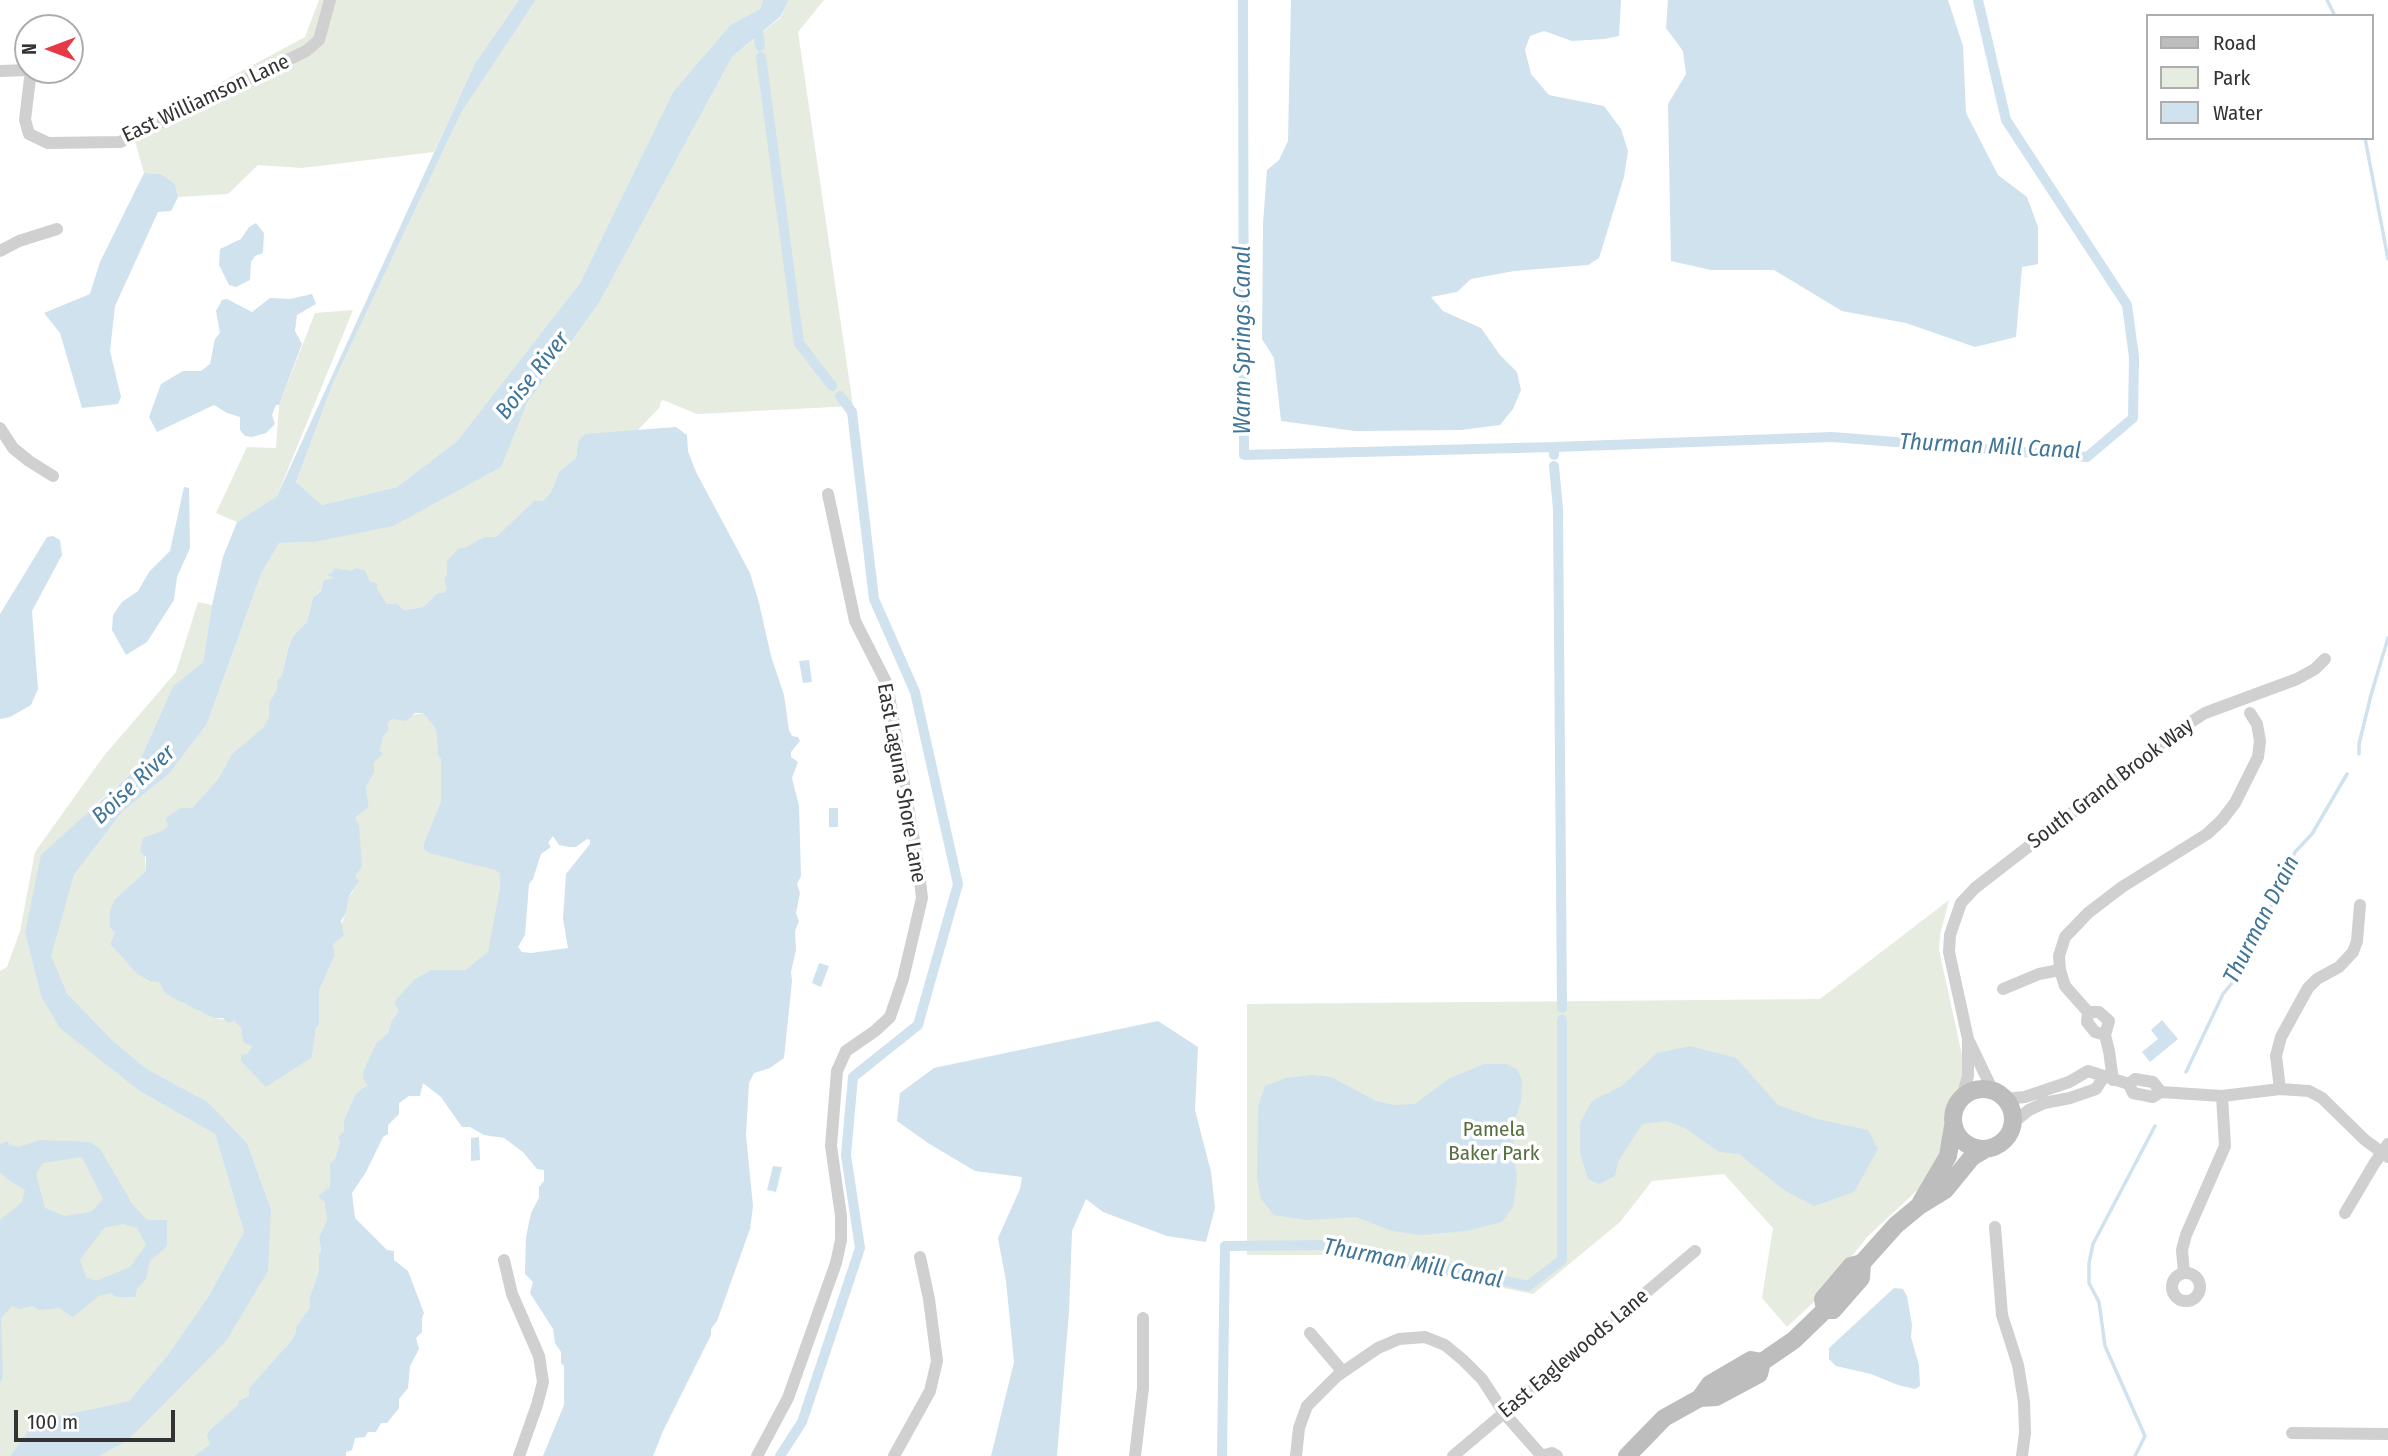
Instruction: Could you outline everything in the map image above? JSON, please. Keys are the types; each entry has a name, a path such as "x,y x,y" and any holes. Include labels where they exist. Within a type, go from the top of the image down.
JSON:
{"street":[{"name":"East Williamson Lane","path":"28,84 25,120 29,134 48,143 120,142 306,51 319,40 330,0"},
{"path":"0,251 19,241 57,229"},
{"path":"0,428 13,448 53,476"},
{"name":"East Laguna Shore Lane","path":"757,1456 788,1398 836,1263 841,1240 841,1216 831,1146 837,1071 846,1051 890,1017 903,979 922,898 887,684 855,621 828,494"},
{"name":"South Grand Brook Way","path":"1968,1038 1949,952 1961,902 1975,888 2183,727 2205,713 2297,679 2315,669 2325,659"},
{"path":"2014,1122 2029,1110 2096,1089 2108,1079 2109,1051 2105,1035 2095,1032 2087,1022 2088,1012 2064,986 2059,956 2062,947 2076,924 2122,887 2207,834 2222,820 2235,803 2258,757 2260,741 2257,724 2250,713"},
{"path":"2280,1088 2276,1056 2281,1037 2308,988 2317,979 2339,967 2353,952 2357,941 2360,905"},
{"path":"2003,989 2039,974 2060,970"},
{"path":"1627,1456 1664,1418 1700,1398 1710,1384 1751,1360 1762,1362 1794,1340 1825,1310 1823,1298 1851,1266 1862,1263 1896,1225 1945,1190 1972,1157 2001,1144 2012,1130 2012,1111 1999,1095 1968,1038"},
{"path":"1919,1206 1948,1156 1956,1106 1962,1097 1968,1076 1968,1038"},
{"path":"1962,1097 1981,1089 1999,1095 2025,1097 2088,1071 2129,1084 2133,1093 2153,1097 2161,1092 2222,1096 2280,1088 2309,1091 2322,1098 2365,1140 2386,1151 2345,1213"},
{"path":"2075,1078 2080,1095"},
{"path":"2184,1273 2184,1243 2225,1146 2222,1096"},
{"path":"1954,1126 1957,1136 1965,1144 1984,1150"},
{"path":"1995,1227 2002,1315 2018,1364 2024,1402 2025,1433 2022,1456"},
{"name":"East Eaglewoods Lane","path":"1453,1456 1695,1251"},
{"path":"894,1456 930,1391 937,1361 929,1298 920,1257"},
{"path":"504,1260 512,1294 539,1356 543,1382 519,1456"},
{"path":"1135,1456 1143,1388 1143,1318"},
{"path":"1310,1333 1343,1372"},
{"path":"1296,1456 1299,1428 1307,1406 1343,1372 1378,1348 1399,1339 1425,1337 1445,1345 1482,1379 1504,1413 1540,1455 1552,1453 1557,1456"},
{"path":"2292,1433 2388,1434"}],"green space":[{"path":"319,0 519,0 475,63 434,152 302,168 258,165 228,194 178,197 175,184 161,174 144,173 132,130 305,37"},
{"path":"536,0 763,0 760,9 730,25 673,92 580,283 457,441 397,487 322,505 296,482 334,381 461,113"},
{"path":"789,0 824,0 798,32 853,406 697,414 663,400 660,407 637,431 578,442 576,458 559,472 551,492 543,501 534,501 496,537 484,537 447,561 447,589 443,593 437,593 423,607 404,610 398,604 387,604 370,582 351,571 335,578 313,597 307,622 293,636 288,647 282,675 269,703 269,717 263,729 232,754 218,779 192,808 164,831 143,838 146,871 115,899 115,933 110,944 136,973 159,981 214,1018 234,1021 241,1028 243,1042 252,1047 248,1054 312,1057 316,1028 319,1025 319,991 335,955 333,944 346,913 349,896 353,892 355,818 369,807 366,787 374,773 374,762 388,731 388,723 392,719 423,713 436,729 438,756 441,759 441,801 424,843 425,849 495,870 500,874 489,952 465,970 431,970 391,1022 388,1033 377,1042 369,1086 362,1088 355,1095 344,1120 344,1131 338,1137 340,1142 335,1159 330,1165 330,1187 324,1201 327,1220 319,1237 319,1271 310,1296 310,1307 296,1327 291,1341 249,1388 249,1396 210,1430 210,1444 194,1456 99,1456 127,1441 174,1392 271,1209 247,1143 208,1102 147,1069 111,1039 67,993 50,956 74,875 122,812 169,774 207,724 261,574 279,543 314,542 500,467 527,403 599,303 732,57 780,18"},
{"path":"353,310 277,496 237,522 216,513 247,447 276,448 279,405 315,313"},
{"path":"198,602 212,605 203,662 173,686 136,769 89,810 25,933 41,996 141,1092 215,1134 244,1232 208,1297 167,1356 129,1401 37,1421 10,1456 0,1456 0,971 7,967 20,931 35,852 103,757 176,672"},
{"name":"Pamela Baker Park","path":"1949,900 1939,950 1964,1064 1958,1095 1948,1110 1944,1149 1924,1184 1868,1236 1819,1297 1787,1327 1762,1298 1773,1228 1724,1174 1652,1181 1620,1222 1533,1294 1343,1255 1247,1255 1247,1004 1820,999"}],"water":[{"name":"Boise River","path":"519,0 536,0 461,113 334,381 296,482 322,505 397,487 457,441 580,283 673,92 730,25 760,9 763,0 789,0 780,17 732,57 599,303 527,403 501,467 393,526 314,542 279,543 261,574 207,724 169,774 122,812 74,875 51,956 67,993 111,1039 147,1069 208,1102 247,1143 271,1209 268,1271 226,1341 127,1441 99,1456 10,1456 36,1421 129,1401 167,1356 208,1297 244,1232 215,1134 141,1092 60,1028 41,996 25,933 41,855 136,769 173,686 203,662 223,557 237,522 277,496 475,63"},
{"path":"1291,0 1621,0 1619,36 1572,41 1544,31 1530,36 1525,50 1531,74 1549,95 1604,106 1621,129 1628,151 1624,177 1599,258 1588,265 1514,271 1471,279 1457,292 1431,297 1443,311 1481,328 1500,355 1517,372 1521,390 1513,409 1500,425 1461,430 1355,431 1281,421 1274,358 1262,339 1263,224 1267,170 1279,160 1288,141"},
{"path":"1668,0 1948,0 1963,46 1966,113 1998,175 2027,197 2038,227 2038,264 2022,267 2016,337 1975,347 1906,323 1842,311 1774,270 1711,270 1671,261 1668,104 1686,74 1683,51 1666,28"},
{"path":"144,173 161,174 175,184 178,197 171,211 158,212 115,306 110,351 121,397 118,404 82,408 60,333 44,313 90,294 100,262"},
{"path":"256,223 264,233 263,253 255,256 251,262 250,280 236,287 229,285 219,265 220,249 241,239 249,227"},
{"path":"312,294 316,304 297,315 295,331 302,344 279,405 276,405 272,415 275,424 266,433 245,436 240,430 240,417 214,405 157,432 149,417 161,384 183,371 201,371 210,364 215,339 220,333 216,311 222,300 227,299 252,312 270,298 290,299"},
{"path":"676,427 687,435 688,451 696,472 750,573 784,695 789,730 792,736 798,737 800,741 791,752 791,757 798,762 792,778 799,806 801,876 797,884 800,893 796,913 799,921 795,931 796,950 791,972 784,1058 770,1068 754,1073 749,1083 746,1135 753,1206 750,1229 717,1321 653,1456 543,1456 564,1405 564,1366 561,1363 561,1352 555,1343 553,1329 530,1293 533,1282 525,1274 526,1237 531,1213 539,1198 539,1187 544,1181 544,1170 537,1169 523,1152 504,1138 484,1135 470,1127 462,1127 441,1097 423,1083 420,1096 409,1096 399,1103 399,1114 388,1125 388,1134 383,1137 352,1193 355,1218 387,1250 394,1251 394,1260 408,1271 424,1313 422,1332 416,1338 419,1349 410,1366 408,1388 399,1399 399,1408 387,1423 381,1423 376,1432 368,1432 365,1437 355,1438 352,1450 346,1452 346,1456 194,1456 210,1444 207,1436 210,1430 238,1405 239,1401 249,1396 249,1388 291,1341 296,1327 310,1307 310,1296 319,1271 319,1237 327,1220 324,1201 319,1195 330,1187 330,1164 335,1159 340,1142 338,1137 344,1131 344,1120 355,1095 368,1086 363,1072 377,1042 388,1033 391,1022 399,1011 394,1002 415,979 431,970 465,970 488,952 500,888 500,874 495,870 429,853 424,849 441,801 441,759 438,756 436,729 423,713 415,713 406,721 392,719 383,737 380,751 383,754 374,762 374,773 366,787 369,807 355,818 359,825 362,867 355,876 359,881 349,896 346,913 341,921 344,935 333,944 335,955 319,991 319,1025 316,1028 312,1057 266,1087 241,1061 241,1055 247,1054 252,1047 243,1042 241,1028 234,1021 228,1023 223,1018 214,1018 166,994 159,982 150,981 136,973 110,944 115,933 110,927 110,910 115,899 146,871 146,857 140,851 143,838 164,830 168,826 166,818 181,808 192,808 218,779 232,754 263,728 269,717 269,703 277,689 277,681 282,675 293,636 307,622 313,597 321,591 324,580 334,578 327,575 333,572 334,568 351,571 356,568 365,571 370,582 377,583 377,589 387,604 398,604 404,610 423,607 437,593 443,593 447,589 444,578 447,575 447,561 459,548 465,548 484,537 496,537 534,501 543,501 551,492 559,472 576,458 578,442 585,434","holes":["553,836 559,845 576,847 587,839 590,840 590,844 566,874 563,919 568,948 522,952 518,947 525,935 529,884 541,854 551,847 548,843"]},
{"path":"184,487 189,488 190,548 177,577 174,600 147,642 126,655 112,630 113,615 122,602 138,591 149,572 170,551"},
{"path":"53,536 60,540 62,555 32,611 38,689 31,705 10,717 0,719 0,614 47,537"},
{"path":"809,660 812,682 803,683 799,661"},
{"path":"829,808 838,808 838,827 829,827"},
{"path":"819,963 829,966 821,987 812,983"},
{"path":"2162,1020 2178,1039 2150,1062 2142,1052 2158,1039 2151,1030"},
{"path":"1158,1021 1198,1047 1195,1110 1211,1172 1215,1208 1206,1242 1167,1236 1103,1212 1086,1199 1072,1231 1069,1312 1057,1456 991,1456 1014,1362 1006,1281 998,1238 1020,1189 1022,1177 975,1171 928,1143 897,1121 900,1093 934,1068"},
{"path":"1690,1046 1736,1058 1778,1105 1817,1119 1868,1130 1878,1149 1854,1192 1814,1206 1784,1190 1739,1154 1719,1152 1685,1128 1667,1121 1642,1124 1618,1162 1615,1176 1599,1184 1588,1179 1580,1153 1580,1123 1592,1101 1622,1086 1657,1053"},
{"path":"1484,1064 1506,1064 1517,1069 1522,1080 1521,1101 1514,1124 1513,1146 1517,1178 1513,1207 1502,1222 1466,1231 1421,1235 1392,1231 1356,1217 1306,1220 1274,1215 1261,1199 1257,1178 1258,1107 1265,1086 1286,1078 1313,1075 1331,1077 1376,1101 1393,1105 1415,1104 1450,1078"},
{"path":"479,1137 480,1160 471,1161 471,1138"},
{"path":"40,1140 90,1142 100,1149 133,1205 147,1220 167,1220 167,1246 150,1261 146,1279 137,1289 135,1297 116,1297 111,1293 99,1296 73,1317 59,1308 39,1310 32,1306 19,1309 12,1306 1,1318 3,1376 0,1384 0,1220 22,1202 25,1190 0,1172 0,1144 8,1141 9,1145 19,1147","holes":["82,1157 103,1199 91,1212 64,1216 45,1208 36,1174 43,1163","123,1224 137,1228 146,1245 130,1267 96,1281 86,1277 80,1260 104,1228"]},
{"path":"773,1166 782,1167 776,1192 767,1190"},
{"path":"1894,1288 1903,1289 1907,1296 1912,1325 1911,1337 1919,1365 1920,1386 1915,1389 1871,1374 1836,1366 1829,1359 1829,1348"}],"waterway":[{"name":"Warm Springs Canal","path":"1243,0 1244,455 1554,447"},
{"name":"Thurman Mill Canal","path":"1554,455 1554,447 1832,437 2087,457 2133,418 2134,357 2127,305 2006,120 1978,0"},
{"name":"Thurman Drain","path":"2327,0 2334,14"},
{"path":"757,23 760,46"},
{"path":"761,57 799,343 832,386"},
{"name":"Thurman Drain","path":"2365,140 2388,259"},
{"path":"780,1456 802,1422 860,1248 846,1155 853,1077 918,1025 958,884 915,692 874,599 852,412 840,396"},
{"name":"Thurman Mill Canal","path":"1554,466 1558,509 1562,1008"},
{"name":"Thurman Drain","path":"2359,754 2371,695 2388,638"},
{"name":"Thurman Drain","path":"2186,1072 2223,994 2232,983 2255,933 2274,901 2295,852 2312,834 2347,774"},
{"name":"Thurman Mill Canal","path":"1222,1456 1225,1246 1337,1245 1528,1286 1562,1260 1562,1020"},
{"name":"Thurman Drain","path":"2135,1456 2145,1436 2105,1346 2099,1302 2089,1283 2089,1263 2093,1244 2155,1126"}]}
